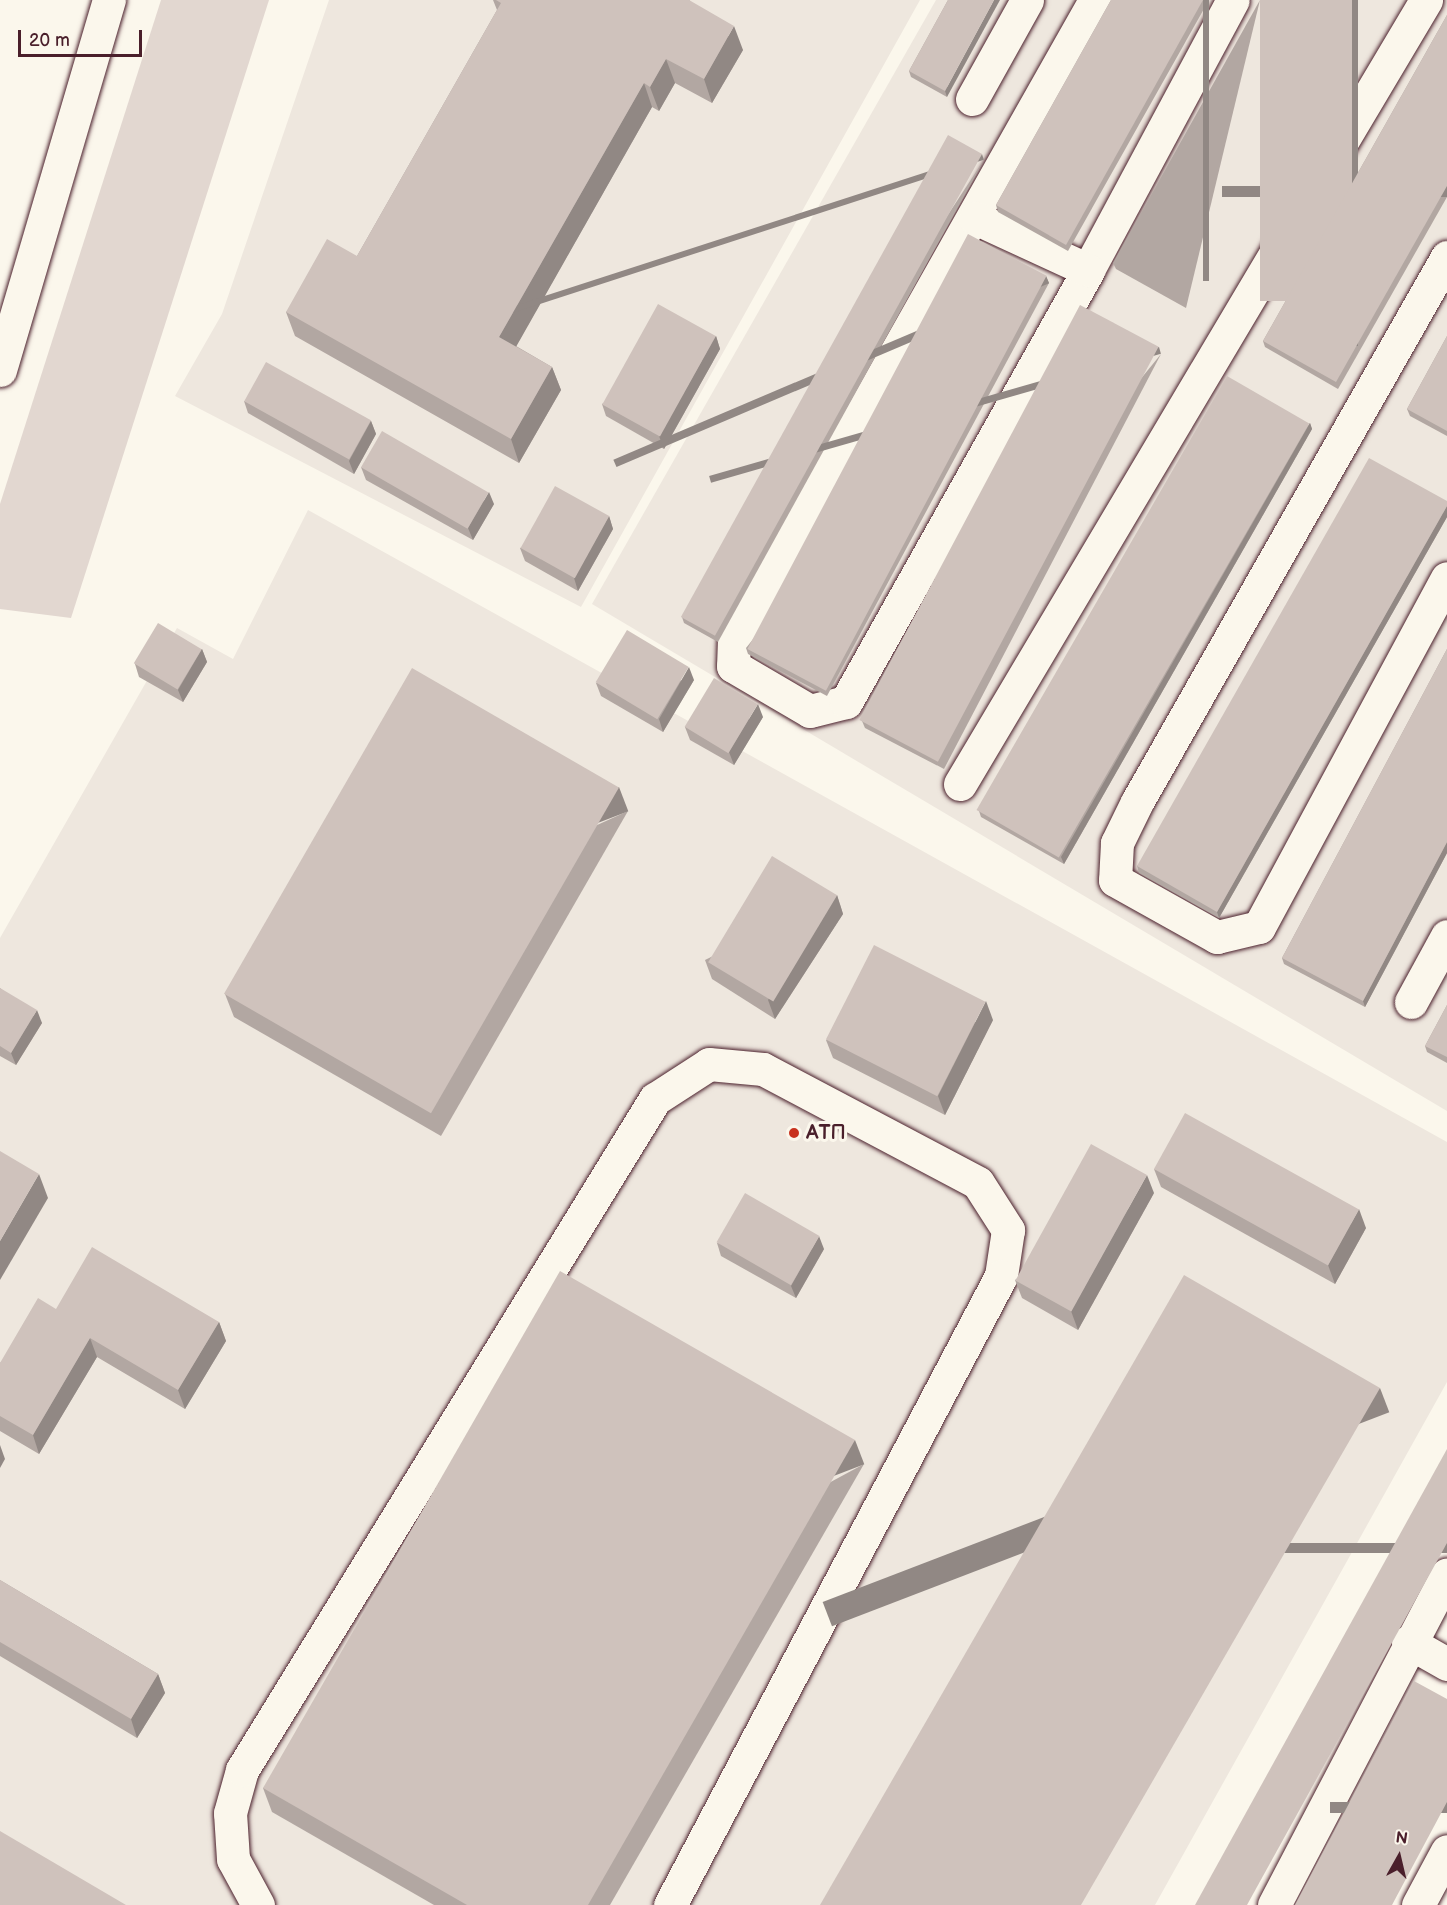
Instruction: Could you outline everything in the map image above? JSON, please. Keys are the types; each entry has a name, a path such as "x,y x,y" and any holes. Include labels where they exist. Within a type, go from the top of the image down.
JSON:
{"main road":[{"path":"0,370 109,0"},
{"path":"972,99 1027,0"},
{"path":"1095,0 975,218 734,639 733,666 810,711 846,702 1088,270 1233,0"},
{"path":"960,784 1426,0"},
{"path":"975,218 1088,270"},
{"path":"1447,257 1137,802 1117,843 1115,880 1217,937 1259,927 1447,578"},
{"path":"1411,1002 1447,936"},
{"path":"258,1905 233,1859 230,1813 242,1770 655,1099 709,1064 763,1069 978,1183 1008,1230 1001,1276 670,1905"},
{"path":"1274,1905 1408,1642 1447,1574"},
{"path":"1408,1642 1447,1664"},
{"path":"1418,1905 1447,1851"}],"shaded area":[{"path":"161,0 269,0 71,618 0,609 0,504"},
{"path":"329,0 920,0 581,607 175,396 222,314"},
{"path":"936,0 1447,0 1447,1111 592,604"},
{"path":"308,510 1447,1142 1447,1382 1155,1905 0,1905 0,938 177,628 233,659"}],"building":[{"path":"496,0 689,0 734,26 704,79 666,59 650,87 644,83 499,337 552,367 511,439 286,312 327,239 357,256 501,3"},
{"path":"948,0 994,0 945,91 909,71"},
{"path":"1111,0 1203,0 1066,245 996,205"},
{"path":"1260,0 1352,0 1352,301 1260,301"},
{"path":"1447,15 1447,186 1336,382 1263,341"},
{"path":"948,135 982,154 715,636 681,617"},
{"path":"968,234 1047,276 826,691 747,649"},
{"path":"658,304 716,336 660,437 602,405"},
{"path":"1080,305 1159,347 938,762 859,720"},
{"path":"1447,336 1447,431 1407,409"},
{"path":"266,362 371,420 349,460 244,401"},
{"path":"1227,376 1309,424 1059,857 976,810"},
{"path":"382,431 489,492 468,529 361,467"},
{"path":"1369,458 1447,501 1447,506 1217,912 1137,866"},
{"path":"555,486 609,516 575,578 521,548"},
{"path":"158,623 202,649 178,690 134,663"},
{"path":"627,630 689,667 657,719 596,682"},
{"path":"1447,649 1447,842 1363,1001 1282,958"},
{"path":"412,668 619,788 431,1113 224,994"},
{"path":"714,678 758,704 728,753 685,727"},
{"path":"772,856 837,895 773,1001 708,962"},
{"path":"874,945 985,1002 937,1096 826,1039"},
{"path":"0,988 37,1010 11,1053 0,1046"},
{"path":"1447,1005 1447,1057 1425,1046"},
{"path":"1185,1113 1359,1209 1328,1265 1154,1169"},
{"path":"1091,1144 1147,1175 1071,1311 1015,1280"},
{"path":"0,1151 39,1174 0,1241"},
{"path":"745,1193 819,1236 791,1285 716,1242"},
{"path":"92,1247 219,1322 178,1390 90,1338 33,1435 0,1416 0,1363 38,1298 56,1309"},
{"path":"560,1271 855,1440 588,1905 467,1905 263,1788"},
{"path":"1184,1275 1380,1388 1081,1905 820,1905"},
{"path":"1447,1449 1447,1543 1247,1905 1195,1905"},
{"path":"0,1580 158,1674 131,1719 0,1642"},
{"path":"1414,1681 1447,1699 1447,1802 1392,1905 1295,1905"},
{"path":"0,1831 126,1905 0,1905"}],"place":[{"name":"АТП","path":"794,1133"}]}
